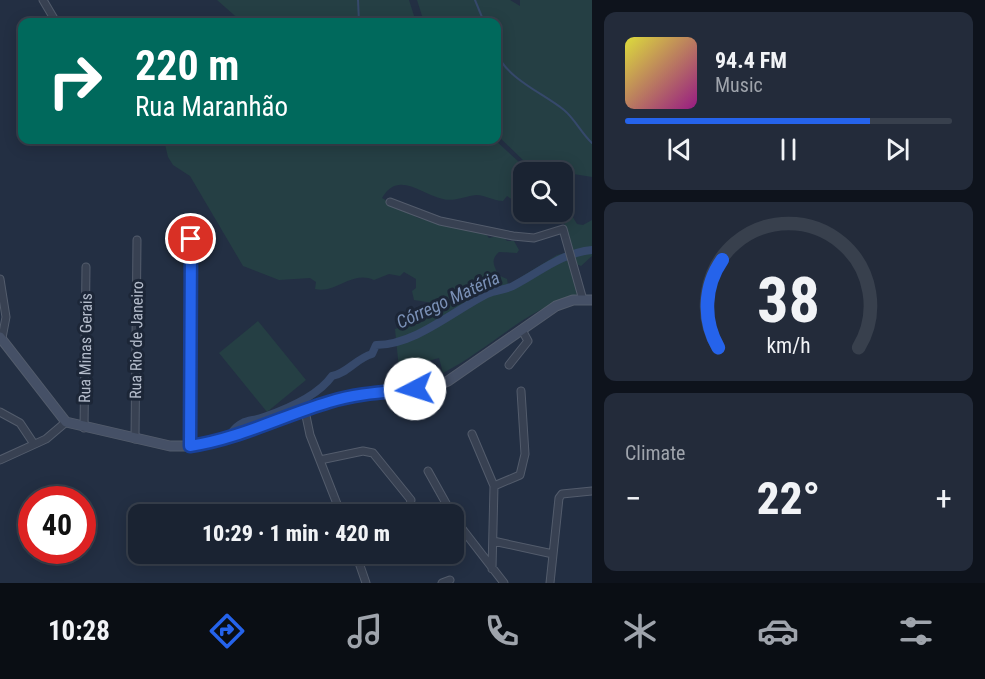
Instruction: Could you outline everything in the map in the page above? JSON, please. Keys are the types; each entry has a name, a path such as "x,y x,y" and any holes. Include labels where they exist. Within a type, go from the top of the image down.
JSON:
{"street":[{"path":"43,0 54,18"},
{"path":"0,279 6,317 1,337 66,422 170,446 190,446 225,439 352,396 430,389 448,381 556,306 573,300 587,300 563,229 534,238 513,236 440,221 390,202"},
{"path":"190,446 191,239"},
{"name":"Rua Rio de Janeiro","path":"135,439 137,240"},
{"name":"Rua Minas Gerais","path":"84,428 86,267"},
{"path":"509,365 528,340 522,330"},
{"path":"494,486 519,475 525,454 521,391"},
{"path":"305,411 320,460 337,504"},
{"path":"0,412 20,423 34,444"},
{"path":"0,460 46,439 66,422"},
{"path":"472,434 494,486 492,569"},
{"path":"320,460 363,451 373,453 411,500 410,504"},
{"path":"428,471 446,504"},
{"path":"550,583 559,498 562,494 592,491"},
{"path":"464,532 504,583"},
{"path":"493,541 553,554"},
{"path":"359,564 366,583"},
{"path":"442,583 450,580"}],"green space":[{"path":"217,0 409,0 415,18 237,18"},
{"path":"417,0 510,0 520,6 520,0 592,0 592,177 573,174 573,162 524,161 501,139 501,18 423,18"},
{"path":"165,144 499,144 519,162 513,162 513,200 507,196 503,201 476,195 447,200 403,185 388,190 382,198 418,218 484,232 489,238 502,235 507,241 514,241 519,250 517,253 499,252 494,260 498,275 507,279 508,285 557,255 568,252 578,294 524,319 443,373 439,358 399,369 395,329 441,313 435,310 433,303 414,300 412,291 416,288 416,279 404,272 400,276 389,274 374,280 358,278 323,290 315,289 316,282 310,278 279,280 243,266 190,176 173,165 168,157"},
{"path":"573,217 577,224 583,225 592,220 592,256 581,266 576,264 564,222 573,222"},
{"path":"258,321 306,380 267,412 219,353"}],"waterway":[{"path":"358,0 359,18"},
{"path":"475,0 482,18"},
{"path":"501,62 526,85 568,114 592,143"},
{"name":"Córrego Matéria","path":"232,432 243,423 282,410 310,396 332,376 372,354 376,345 391,344 419,333 487,294 513,286 560,259 592,250"}],"route":[{"path":"191,239 190,446 225,439 330,401 378,392 415,389"}]}
